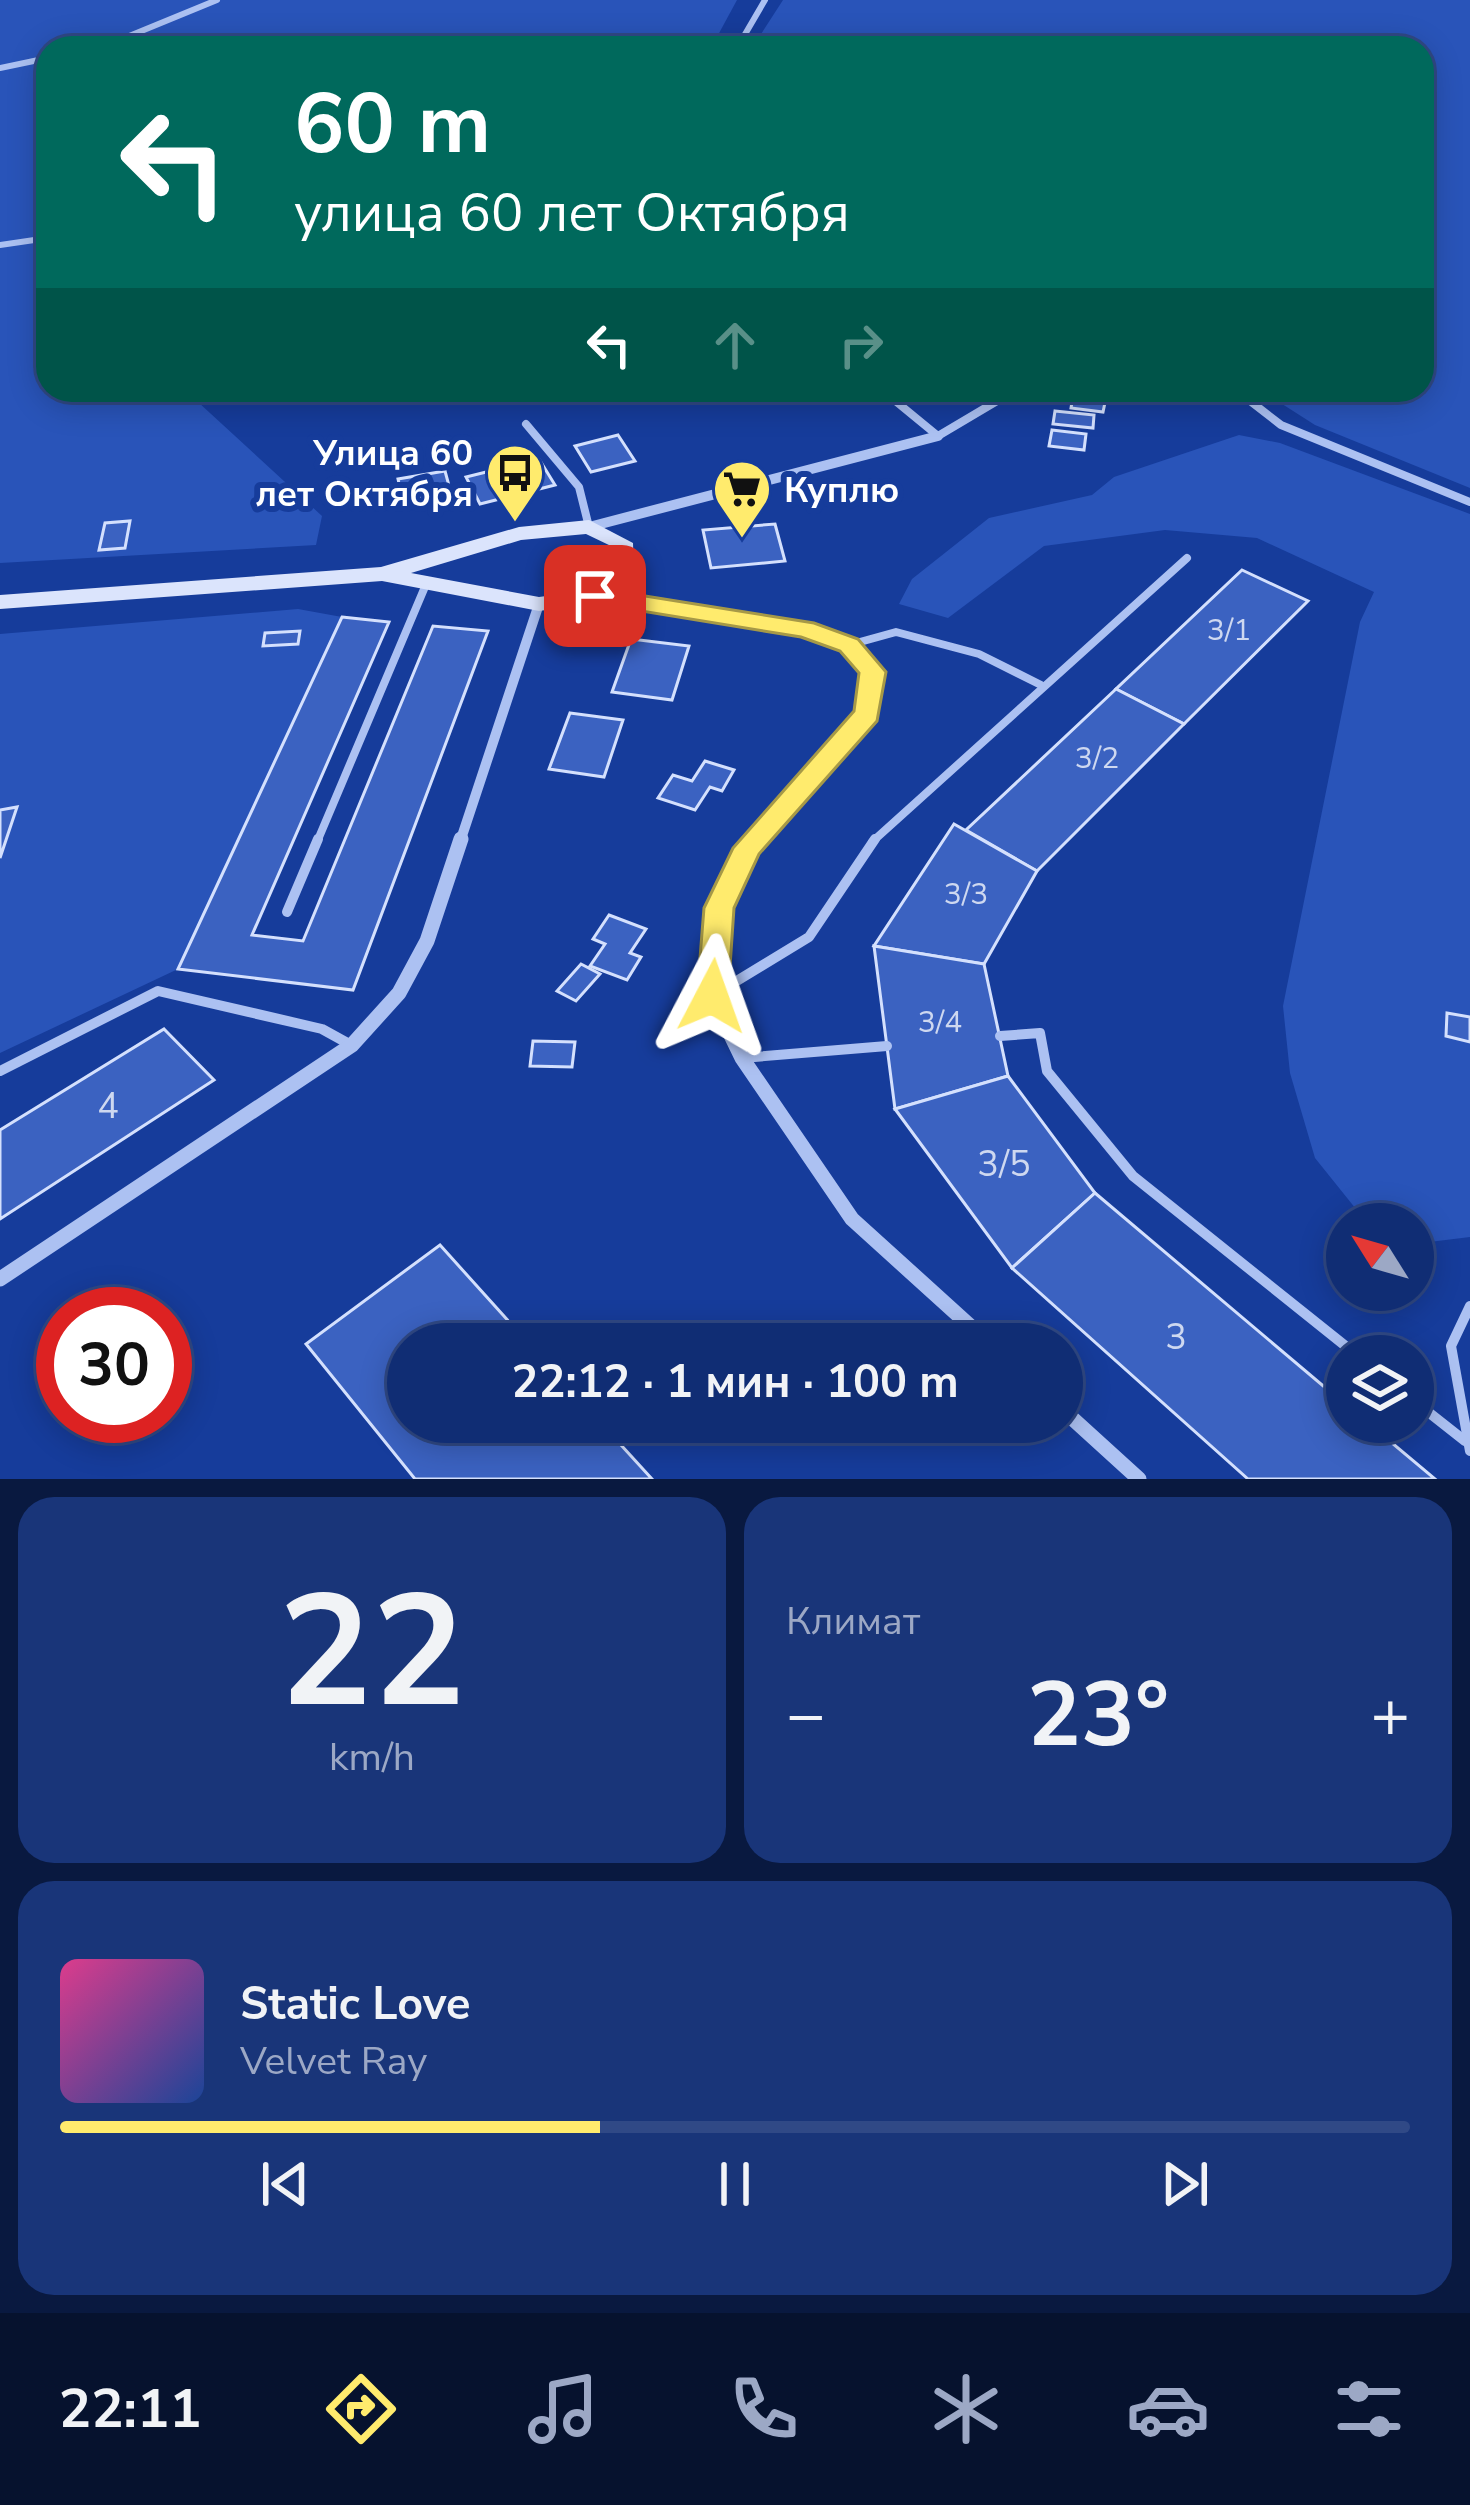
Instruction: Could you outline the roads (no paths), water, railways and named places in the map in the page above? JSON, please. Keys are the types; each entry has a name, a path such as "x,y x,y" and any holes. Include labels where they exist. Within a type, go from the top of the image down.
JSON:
{"street":[{"path":"0,602 382,574 519,534 589,527 938,436"},
{"path":"589,527 622,543 623,574 595,596"},
{"path":"382,574 539,604 595,596 805,629 849,645 872,672 868,714 747,848 719,908 712,996 742,1058 852,1219 967,1323"},
{"path":"0,1279 352,1046 399,993 427,941 539,604"},
{"path":"1083,1428 1139,1479"}],"lane":[{"path":"132,36 217,0"},
{"path":"744,36 765,0"},
{"path":"0,68 36,60"},
{"path":"0,245 36,240"},
{"path":"897,402 938,436 996,402"},
{"path":"1251,402 1281,425 1470,502"},
{"path":"526,424 579,487 589,527"},
{"path":"712,996 809,937 866,847 1187,558"},
{"path":"287,912 427,582"},
{"path":"849,645 896,632 979,654 1041,685"},
{"path":"0,1071 158,991 322,1029 352,1046"},
{"path":"1000,1036 1040,1033 1047,1071 1132,1176 1332,1335"},
{"path":"742,1058 887,1046"},
{"path":"1468,1446 1451,1346 1470,1306"},
{"path":"1434,1418 1468,1446"}],"place":[{"name":"Улица 60 лет Октября","path":"515,524"},
{"name":"Куплю","path":"742,540"}]}
